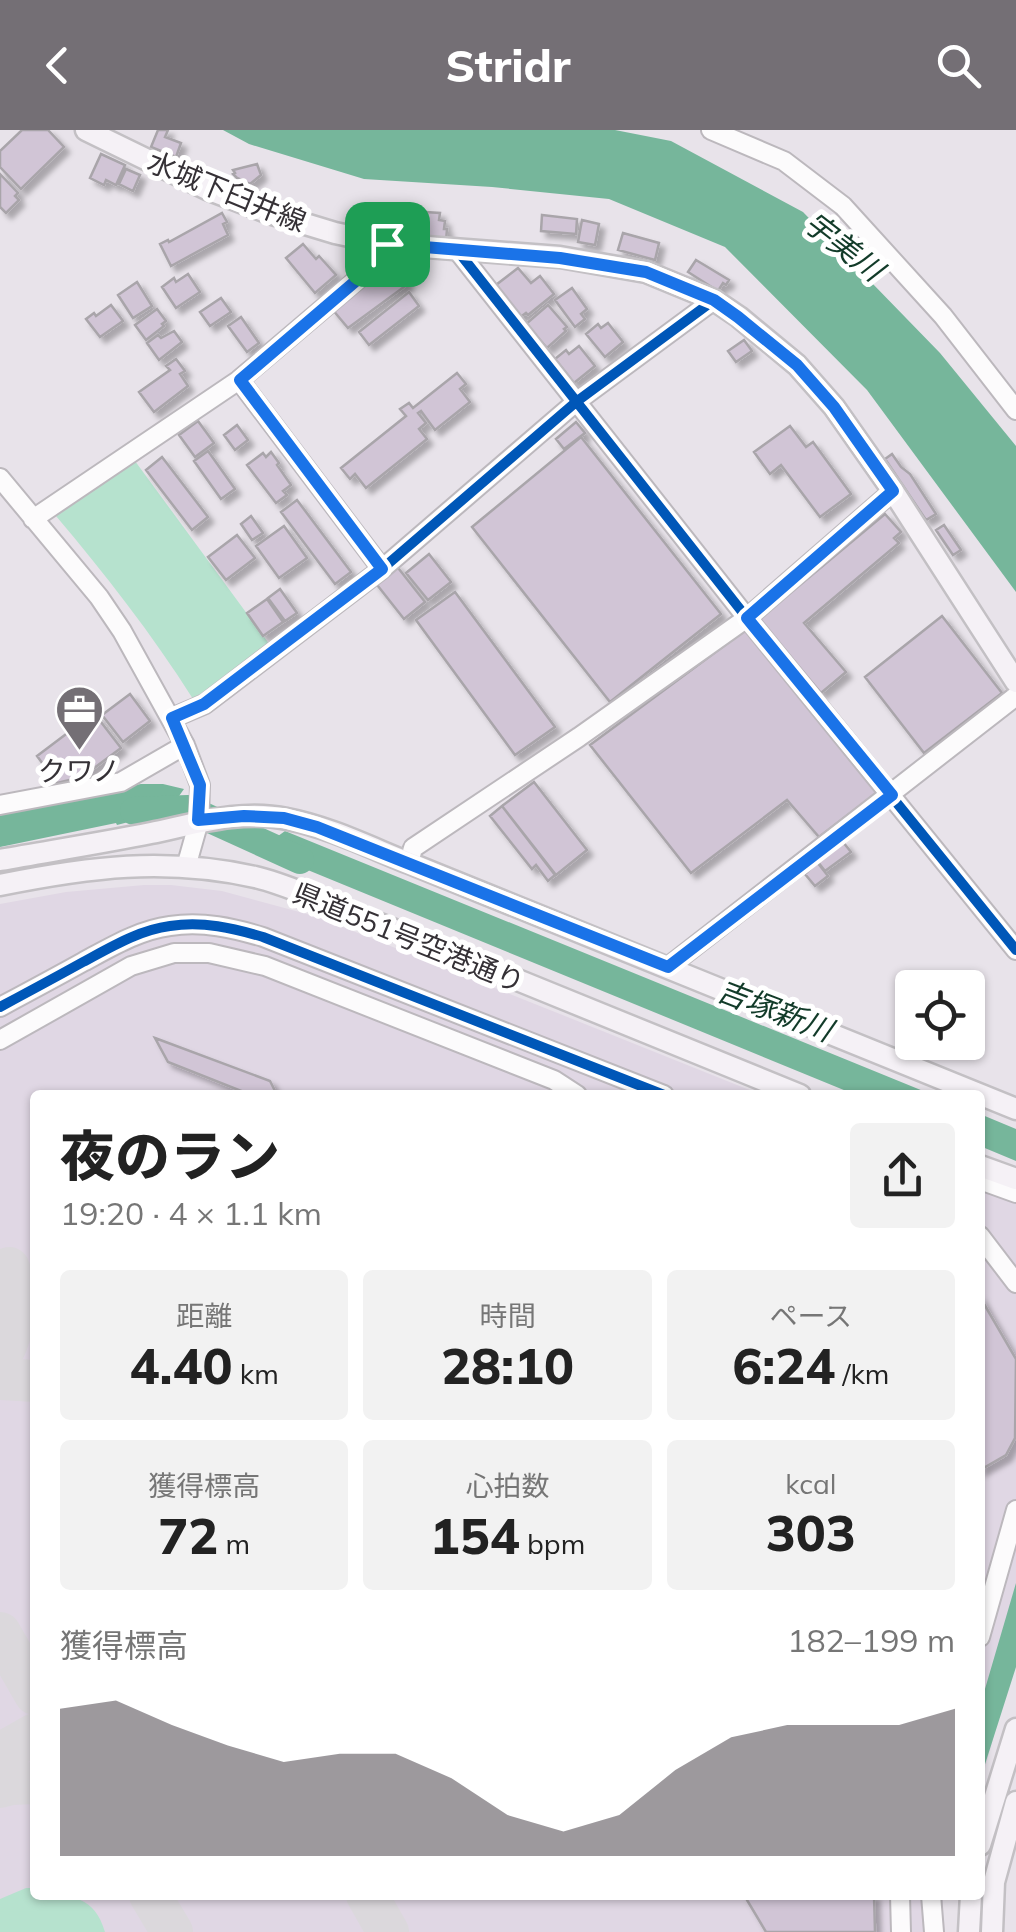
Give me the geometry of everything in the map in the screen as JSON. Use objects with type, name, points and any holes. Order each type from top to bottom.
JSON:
[{"type":"main road","name":"水城下臼井線","points":[[86,130],[207,189],[335,233],[387,244],[560,258],[646,272],[714,300],[797,365],[834,407],[1016,682]]},
{"type":"main road","points":[[0,860],[154,832],[196,830],[244,816],[284,818],[409,862],[969,1090]]},
{"type":"main road","name":"県道551号空港通り","points":[[0,885],[97,867],[131,865],[186,867],[256,877],[788,1090]]},
{"type":"main road","points":[[985,1096],[1016,1109]]},
{"type":"main road","points":[[985,1168],[1016,1180]]},
{"type":"main road","points":[[985,1829],[1016,1730]]},
{"type":"main road","points":[[992,1932],[994,1882],[1016,1802]]},
{"type":"main road","points":[[968,1932],[971,1900]]},
{"type":"street","points":[[711,130],[784,161],[842,206],[943,316],[1016,410]]},
{"type":"street","points":[[33,519],[240,380],[385,256],[387,244]]},
{"type":"street","points":[[457,250],[747,618],[1016,950]]},
{"type":"street","points":[[172,718],[204,704],[382,569],[576,402],[714,300]]},
{"type":"street","points":[[240,380],[382,569]]},
{"type":"street","points":[[0,478],[99,597],[185,745],[200,785],[196,830],[186,867]]},
{"type":"street","points":[[409,862],[413,848],[580,737],[747,618],[893,491]]},
{"type":"street","points":[[668,967],[1016,696]]},
{"type":"street","points":[[0,805],[121,782],[185,745]]},
{"type":"street","points":[[0,1007],[144,932],[174,925],[206,924],[264,937],[629,1089]]},
{"type":"street","points":[[0,1040],[131,966],[174,953],[209,954],[265,966],[554,1080],[569,1090]]},
{"type":"street","points":[[985,1182],[1016,1193]]},
{"type":"street","points":[[985,1243],[1016,1283]]},
{"type":"street","points":[[985,1620],[1016,1510]]},
{"type":"street","points":[[900,1900],[901,1932]]},
{"type":"street","points":[[931,1900],[934,1932]]},
{"type":"shaded area","points":[[223,130],[615,130],[671,141],[803,212],[940,353],[1016,446],[1016,592],[867,390],[725,247],[609,199],[364,179],[249,144]]},
{"type":"shaded area","points":[[135,461],[270,645],[193,699],[127,605],[56,516]]},
{"type":"shaded area","points":[[141,784],[184,789],[162,820],[144,818],[0,847],[0,811]]},
{"type":"shaded area","points":[[285,831],[921,1090],[844,1090],[259,850]]},
{"type":"shaded area","points":[[171,885],[222,891],[318,917],[750,1090],[30,1090],[30,1900],[943,1900],[943,1932],[0,1932],[0,904],[66,892]]},
{"type":"shaded area","points":[[985,1116],[1016,1129],[1016,1161],[985,1148]]},
{"type":"shaded area","points":[[985,1185],[1016,1198],[1016,1653],[985,1768]]},
{"type":"shaded area","points":[[1016,1583],[1016,1667],[985,1764],[985,1689]]},
{"type":"shaded area","points":[[30,1888],[30,1900],[81,1900],[94,1910],[105,1932],[0,1932],[0,1899]]},
{"type":"building","points":[[22,130],[48,130],[64,147],[21,189],[0,167],[0,151]]},
{"type":"building","points":[[158,130],[168,130],[165,137],[181,143],[176,157],[151,147]]},
{"type":"building","points":[[101,154],[125,165],[116,185],[106,180],[104,185],[90,178]]},
{"type":"building","points":[[257,164],[261,175],[250,184],[233,174],[233,170]]},
{"type":"building","points":[[126,169],[140,175],[133,191],[119,184]]},
{"type":"building","points":[[0,174],[18,193],[15,196],[19,200],[6,213],[0,207]]},
{"type":"building","points":[[425,212],[440,213],[439,220],[445,221],[447,229],[446,240],[422,237]]},
{"type":"building","points":[[222,213],[228,235],[171,266],[160,244]]},
{"type":"building","points":[[542,215],[577,219],[576,234],[541,231]]},
{"type":"building","points":[[582,220],[599,224],[595,245],[578,242]]},
{"type":"building","points":[[623,233],[659,243],[655,260],[618,250]]},
{"type":"building","points":[[303,244],[336,275],[315,293],[286,258]]},
{"type":"building","points":[[392,259],[408,284],[348,328],[332,309]]},
{"type":"building","points":[[696,260],[729,280],[726,285],[723,283],[718,291],[688,272]]},
{"type":"building","points":[[518,268],[531,283],[540,276],[554,294],[519,318],[492,288]]},
{"type":"building","points":[[188,274],[200,292],[176,308],[162,287]]},
{"type":"building","points":[[137,282],[152,306],[133,318],[118,295]]},
{"type":"building","points":[[572,288],[587,309],[581,314],[585,319],[575,327],[555,300]]},
{"type":"building","points":[[409,292],[419,306],[369,345],[359,332]]},
{"type":"building","points":[[221,298],[231,312],[210,326],[200,312]]},
{"type":"building","points":[[111,305],[123,321],[100,337],[86,319]]},
{"type":"building","points":[[548,305],[567,327],[547,348],[526,324]]},
{"type":"building","points":[[157,309],[166,321],[146,340],[135,325]]},
{"type":"building","points":[[241,317],[259,343],[247,352],[228,326]]},
{"type":"building","points":[[608,323],[623,342],[605,357],[586,334],[598,324],[601,328]]},
{"type":"building","points":[[174,331],[182,342],[159,360],[147,343]]},
{"type":"building","points":[[744,340],[752,351],[736,362],[728,351]]},
{"type":"building","points":[[579,346],[595,366],[574,383],[555,359]]},
{"type":"building","points":[[176,359],[185,371],[180,374],[188,386],[154,412],[139,392],[170,370],[166,366]]},
{"type":"building","points":[[457,373],[466,384],[460,389],[470,402],[435,430],[421,411],[418,413],[426,423],[419,429],[427,439],[366,488],[355,474],[350,479],[341,468],[406,416],[400,409],[409,403],[413,408]]},
{"type":"building","points":[[198,421],[214,443],[195,457],[179,435]]},
{"type":"building","points":[[576,422],[585,433],[564,449],[556,439]]},
{"type":"building","points":[[237,425],[248,440],[235,450],[224,435]]},
{"type":"building","points":[[790,426],[806,447],[813,442],[851,494],[820,517],[781,465],[770,474],[754,452]]},
{"type":"building","points":[[581,437],[721,614],[610,702],[472,527]]},
{"type":"building","points":[[208,451],[235,489],[221,499],[194,461]]},
{"type":"building","points":[[271,452],[291,485],[283,491],[287,495],[276,503],[247,465]]},
{"type":"building","points":[[892,454],[936,514],[926,520],[885,459]]},
{"type":"building","points":[[162,457],[208,517],[192,530],[146,470]]},
{"type":"building","points":[[297,500],[351,572],[335,584],[281,512]]},
{"type":"building","points":[[885,514],[901,532],[894,538],[899,543],[804,623],[846,672],[821,693],[759,619]]},
{"type":"building","points":[[251,516],[263,533],[252,540],[241,524]]},
{"type":"building","points":[[944,525],[961,550],[953,555],[936,530]]},
{"type":"building","points":[[284,526],[307,558],[279,578],[256,546]]},
{"type":"building","points":[[237,535],[255,558],[226,580],[208,557]]},
{"type":"building","points":[[429,554],[451,582],[428,600],[406,573]]},
{"type":"building","points":[[395,564],[425,602],[404,619],[374,581]]},
{"type":"building","points":[[280,589],[297,613],[285,621],[268,598]]},
{"type":"building","points":[[455,592],[555,727],[515,755],[416,620]]},
{"type":"building","points":[[267,599],[283,622],[263,636],[247,613]]},
{"type":"building","points":[[942,616],[1002,693],[924,753],[865,677]]},
{"type":"building","points":[[748,628],[878,792],[819,837],[787,800],[691,873],[590,745]]},
{"type":"building","points":[[130,694],[150,721],[123,742],[102,715]]},
{"type":"building","name":"クワノ","points":[[94,713],[121,748],[82,777],[57,783],[37,756]]},
{"type":"building","points":[[534,782],[587,850],[556,875],[502,806]]},
{"type":"building","points":[[502,806],[555,875],[548,881],[536,865],[532,869],[490,816]]},
{"type":"building","points":[[843,842],[851,852],[825,871],[818,862]]},
{"type":"building","points":[[817,862],[828,876],[815,886],[805,874]]},
{"type":"building","points":[[155,1038],[270,1081],[274,1090],[239,1090],[168,1062]]},
{"type":"building","points":[[985,1306],[1016,1359],[1015,1438],[1006,1455],[985,1467]]},
{"type":"building","points":[[747,1900],[874,1900],[875,1932],[766,1932]]},
{"type":"waterway","name":"吉塚新川","points":[[134,811],[188,809],[300,860]]},
{"type":"taxiway","points":[[0,1358],[14,1314],[9,1268]]},
{"type":"taxiway","points":[[0,1379],[30,1381]]},
{"type":"taxiway","points":[[0,1633],[30,1685]]},
{"type":"taxiway","points":[[0,1754],[30,1737]]},
{"type":"taxiway","points":[[0,1787],[30,1783]]},
{"type":"taxiway","points":[[153,1900],[172,1932]]},
{"type":"taxiway","points":[[370,1900],[388,1932]]},
{"type":"cycle path","points":[[457,250],[747,618],[1016,950]]},
{"type":"cycle path","points":[[172,718],[205,704],[382,569],[576,402],[714,300]]},
{"type":"cycle path","points":[[0,1007],[136,935],[170,926],[218,926],[263,937],[651,1090]]},
{"type":"place","name":"クワノ","points":[[79,752]]},
{"type":"route","points":[[387,244],[507,252],[646,272],[714,300],[797,365],[834,407],[893,491],[747,618],[892,795],[668,967],[317,827],[284,818],[198,820],[200,785],[172,718],[204,704],[382,569],[240,380],[385,256],[387,244]]},
{"type":"water label","name":"宇美川","points":[[844,246]]}]
